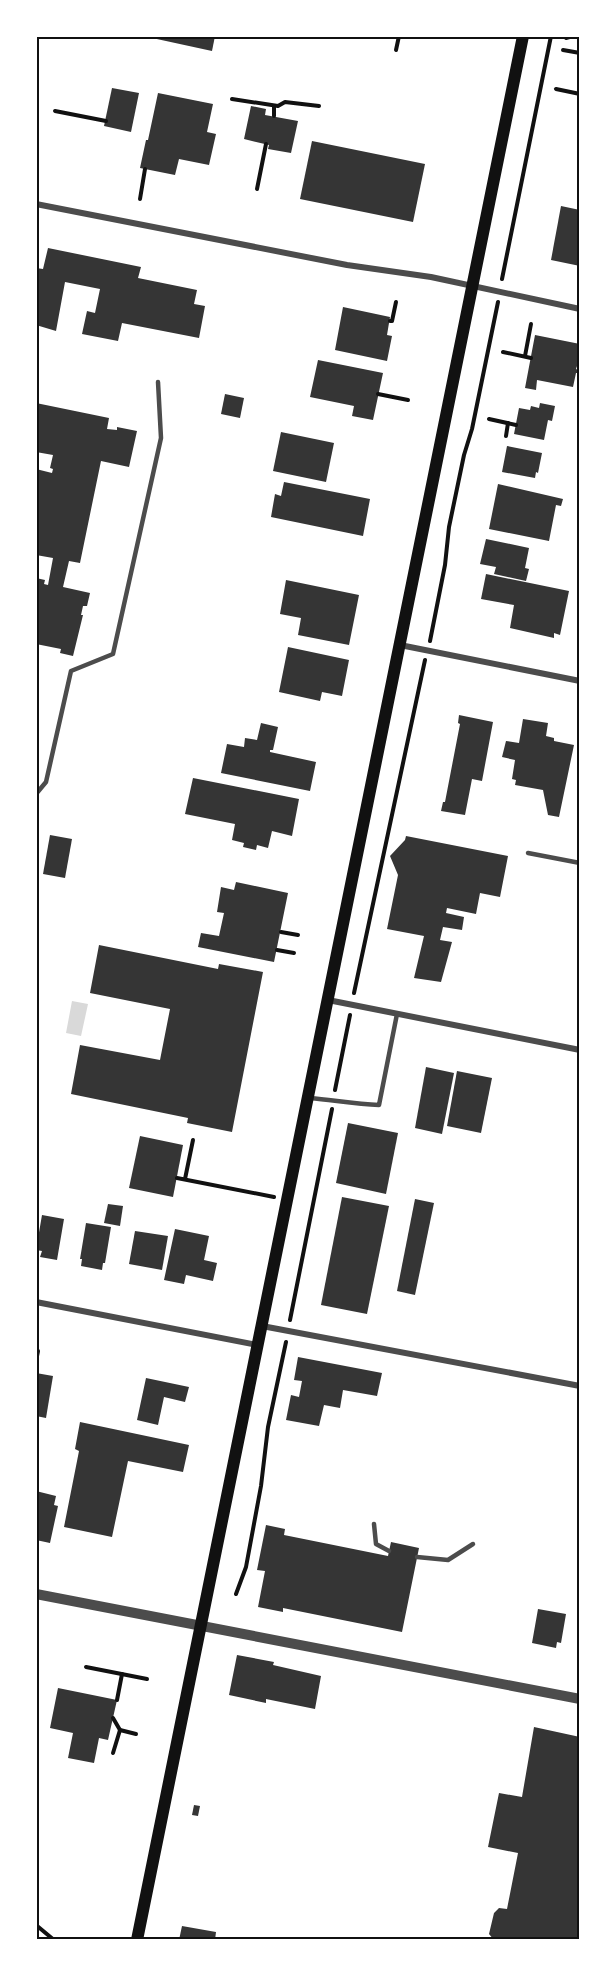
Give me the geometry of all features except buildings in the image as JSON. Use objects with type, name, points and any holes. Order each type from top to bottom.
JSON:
[{"type":"main road","points":[[137,1940],[523,36]]},
{"type":"street","points":[[36,204],[347,265],[472,285],[580,309]]},
{"type":"street","points":[[399,645],[580,681]]},
{"type":"street","points":[[327,999],[580,1050]]},
{"type":"street","points":[[36,1302],[257,1346]]},
{"type":"street","points":[[261,1326],[580,1386]]},
{"type":"street","points":[[36,1594],[201,1624],[580,1699]]},
{"type":"lane","points":[[36,794],[46,782],[71,671],[113,654],[161,438],[158,382]]},
{"type":"lane","points":[[528,853],[580,863]]},
{"type":"lane","points":[[307,1098],[379,1104],[397,1014]]},
{"type":"lane","points":[[374,1524],[376,1545],[389,1551]]},
{"type":"lane","points":[[417,1557],[448,1560],[473,1544]]},
{"type":"path","points":[[396,50],[399,36]]},
{"type":"path","points":[[502,276],[551,36]]},
{"type":"path","points":[[566,38],[573,36]]},
{"type":"path","points":[[563,50],[580,53]]},
{"type":"path","points":[[556,89],[580,94]]},
{"type":"path","points":[[232,99],[274,106],[285,102],[319,106]]},
{"type":"path","points":[[274,106],[274,116]]},
{"type":"path","points":[[54,111],[106,121]]},
{"type":"path","points":[[257,189],[266,144]]},
{"type":"path","points":[[140,199],[145,169]]},
{"type":"path","points":[[390,321],[392,321],[396,302]]},
{"type":"path","points":[[431,636],[445,565],[449,527],[498,303]]},
{"type":"path","points":[[525,356],[531,324]]},
{"type":"path","points":[[503,352],[531,357]]},
{"type":"path","points":[[378,394],[408,400]]},
{"type":"path","points":[[489,419],[516,425]]},
{"type":"path","points":[[506,436],[508,423]]},
{"type":"path","points":[[356,987],[425,663]]},
{"type":"path","points":[[281,932],[298,935]]},
{"type":"path","points":[[277,950],[294,953]]},
{"type":"path","points":[[291,1314],[349,1020]]},
{"type":"path","points":[[185,1179],[193,1140]]},
{"type":"path","points":[[177,1178],[286,1199]]},
{"type":"path","points":[[236,1594],[246,1567],[261,1486],[267,1427],[286,1343]]},
{"type":"path","points":[[36,1361],[38,1351]]},
{"type":"path","points":[[86,1667],[147,1679]]},
{"type":"path","points":[[117,1700],[122,1674]]},
{"type":"path","points":[[113,1719],[120,1730],[136,1734]]},
{"type":"path","points":[[113,1753],[120,1730]]},
{"type":"path","points":[[36,1925],[54,1940]]},
{"type":"shaded area","points":[[72,1001],[88,1004],[81,1036],[66,1033]]}]
